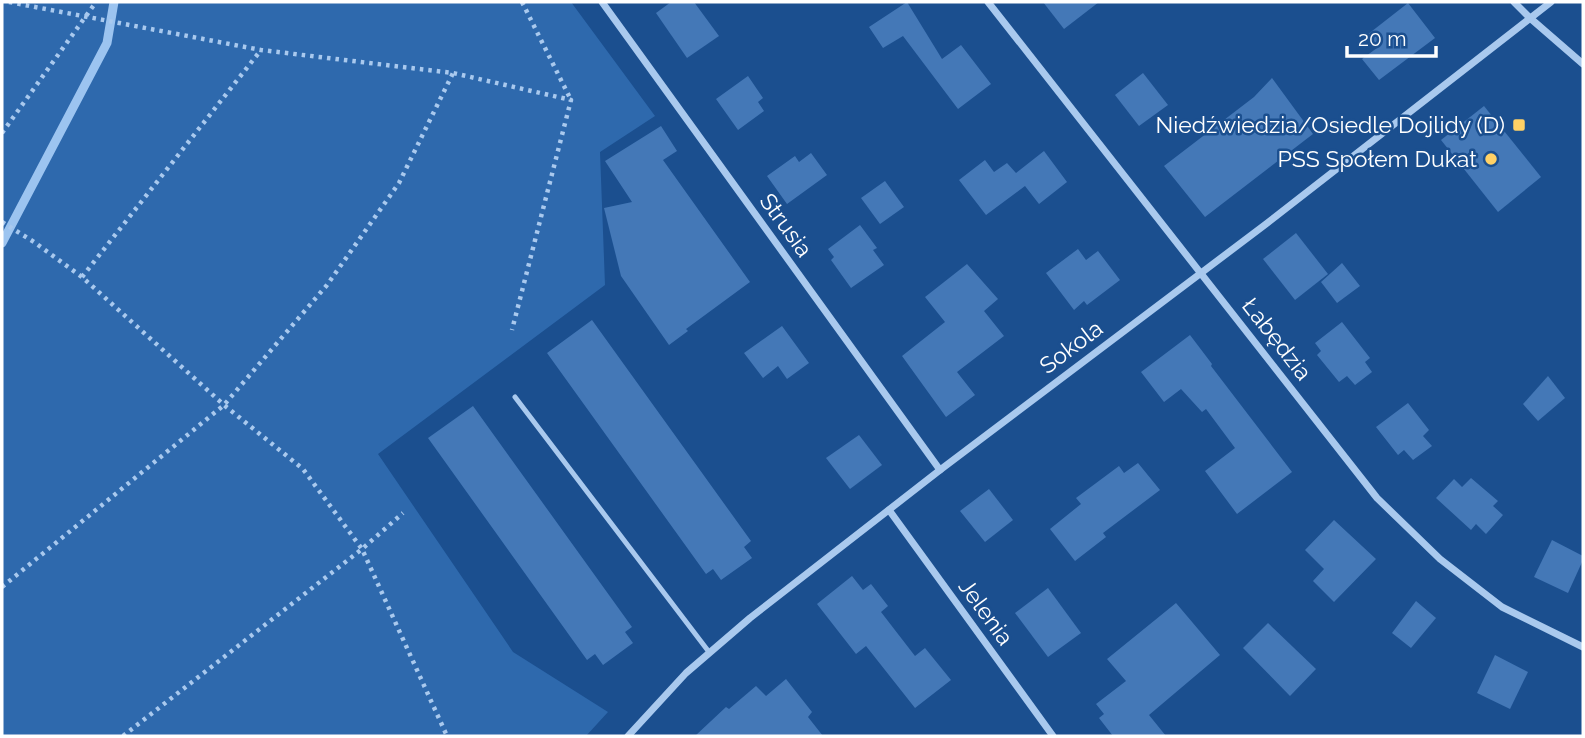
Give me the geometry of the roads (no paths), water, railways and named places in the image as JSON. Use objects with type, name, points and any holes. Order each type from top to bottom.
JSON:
[{"type":"street","name":"Strusia","points":[[602,2],[940,470]]},
{"type":"street","name":"Łabędzia","points":[[988,2],[1386,506],[1440,559],[1502,607],[1583,647]]},
{"type":"street","points":[[1514,2],[1583,64]]},
{"type":"street","name":"Sokola","points":[[628,736],[685,673],[750,618],[940,470],[1266,225],[1551,2]]},
{"type":"street","name":"Jelenia","points":[[889,510],[1053,736]]},
{"type":"lane","points":[[515,397],[709,652]]},
{"type":"waterway","points":[[2,243],[107,43],[114,2]]},
{"type":"place","name":"Niedźwiedzia/Osiedle Dojlidy (D)","points":[[1519,125]]},
{"type":"place","name":"PSS Społem Dukat","points":[[1491,159]]}]
